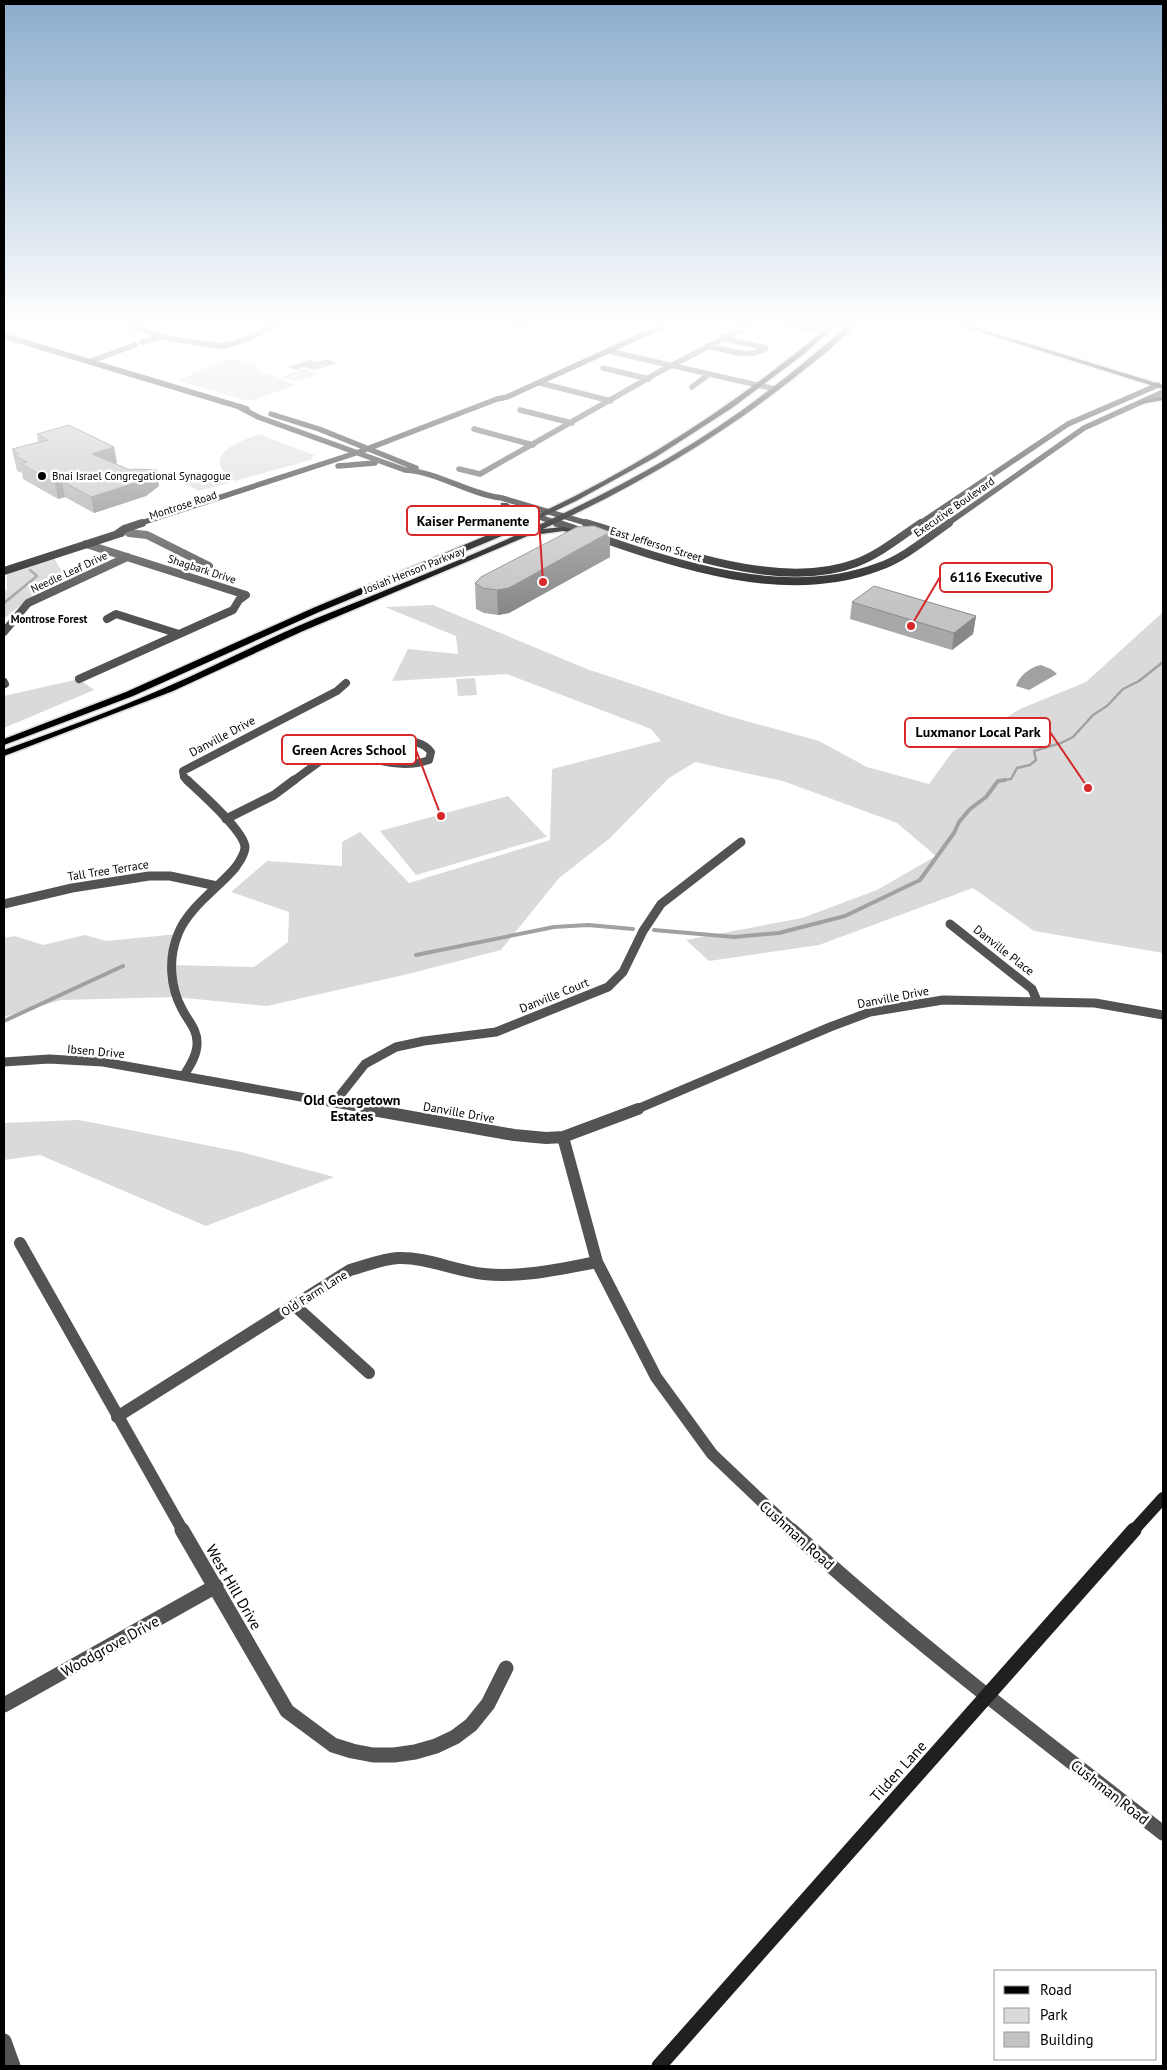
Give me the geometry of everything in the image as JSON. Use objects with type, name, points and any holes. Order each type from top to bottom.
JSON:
[{"type":"main road","name":"Josiah Henson Parkway","points":[[4,742],[151,685],[298,617],[446,557],[537,517],[651,456],[709,420]]},
{"type":"main road","name":"Josiah Henson Parkway","points":[[4,753],[148,698],[294,632],[519,538],[607,495],[668,461],[731,420]]},
{"type":"main road","points":[[504,505],[521,517],[516,526]]},
{"type":"main road","points":[[519,538],[556,529],[592,535]]},
{"type":"main road","points":[[396,590],[395,585],[399,582],[446,557]]},
{"type":"street","name":"East Jefferson Street","points":[[265,420],[385,463],[406,470],[418,471],[487,496],[502,498],[737,567],[792,572]]},
{"type":"street","name":"East Jefferson Street","points":[[285,420],[319,429],[415,466],[418,471]]},
{"type":"street","name":"Montrose Road","points":[[117,534],[124,529],[207,501],[370,449],[445,420]]},
{"type":"street","points":[[558,420],[572,423]]},
{"type":"street","points":[[459,469],[480,474],[578,420]]},
{"type":"street","name":"Executive Boulevard","points":[[792,572],[830,568],[861,561],[877,553],[1032,448],[1078,420]]},
{"type":"street","name":"Executive Boulevard","points":[[797,580],[846,576],[876,568],[899,558],[1099,420]]},
{"type":"street","points":[[1063,428],[1079,432]]},
{"type":"street","points":[[474,429],[533,445]]},
{"type":"street","name":"Montrose Road","points":[[4,571],[117,534],[129,533],[152,526],[392,448]]},
{"type":"street","points":[[1032,448],[1050,452]]},
{"type":"street","points":[[338,466],[385,463]]},
{"type":"street","points":[[995,474],[1016,476]]},
{"type":"street","name":"East Jefferson Street","points":[[487,496],[493,501],[537,517],[685,564],[732,575],[797,580]]},
{"type":"street","points":[[941,511],[958,516]]},
{"type":"street","points":[[148,534],[152,526]]},
{"type":"street","points":[[129,533],[148,534],[209,566]]},
{"type":"street","points":[[906,534],[925,540]]},
{"type":"street","name":"Shagbark Drive","points":[[79,679],[233,610],[239,600],[246,595],[86,544]]},
{"type":"street","name":"Montrose Road","points":[[4,566],[33,557],[52,554]]},
{"type":"street","points":[[676,561],[688,554]]},
{"type":"street","points":[[685,564],[688,554]]},
{"type":"street","name":"Needle Leaf Drive","points":[[4,632],[28,603],[127,557]]},
{"type":"street","points":[[107,619],[116,614],[179,634]]},
{"type":"street","name":"Danville Drive","points":[[346,683],[337,691],[183,771],[184,778],[226,819],[244,840],[246,847],[243,856],[232,872],[195,908],[182,925],[178,934],[171,965],[175,997],[197,1036],[196,1054],[184,1075],[514,1135],[546,1138],[563,1137],[607,1122],[830,1027],[870,1012],[943,1000],[1095,1003],[1163,1015]]},
{"type":"street","points":[[226,819],[274,795],[338,748],[351,745],[406,741],[418,742],[427,746],[432,752],[429,760],[407,766],[338,748]]},
{"type":"street","name":"Danville Court","points":[[334,1103],[365,1064],[396,1047],[424,1041],[496,1032],[608,987],[623,972],[642,931],[661,904],[741,842]]},
{"type":"street","name":"Tall Tree Terrace","points":[[4,904],[72,888],[149,876],[170,876],[217,886]]},
{"type":"street","name":"Danville Place","points":[[950,924],[1032,989],[1037,1001]]},
{"type":"street","name":"Ibsen Drive","points":[[4,1062],[49,1060],[103,1062],[184,1075]]},
{"type":"street","name":"Cushman Road","points":[[563,1137],[596,1262],[656,1377],[712,1454],[750,1493],[829,1565],[988,1696],[1163,1833]]},
{"type":"street","name":"West Hill Drive","points":[[20,1242],[117,1417],[287,1711],[332,1745],[372,1755],[394,1756],[434,1748],[465,1730],[484,1710],[506,1668]]},
{"type":"street","name":"Old Farm Lane","points":[[117,1417],[350,1270],[388,1259],[422,1260],[481,1274],[548,1272],[596,1262]]},
{"type":"street","points":[[294,1305],[369,1374]]},
{"type":"street","name":"Tilden Lane","points":[[660,2066],[1163,1498]]},
{"type":"street","name":"Woodgrove Drive","points":[[4,1705],[216,1586]]},
{"type":"street","points":[[4,2041],[13,2066]]},
{"type":"green space","points":[[259,434],[314,455],[310,460],[235,481],[220,465],[220,458],[231,446]]},
{"type":"green space","points":[[215,475],[229,483],[198,491],[184,483]]},
{"type":"green space","points":[[52,554],[66,579],[34,594],[4,619],[4,593],[7,589],[7,570]]},
{"type":"green space","points":[[433,605],[587,669],[728,716],[819,741],[867,767],[929,784],[953,751],[1020,709],[1086,682],[1163,612],[1163,953],[1034,931],[973,888],[819,945],[709,961],[686,940],[802,918],[877,890],[936,856],[897,823],[783,781],[695,762],[669,778],[609,839],[559,878],[501,950],[408,974],[267,1006],[175,997],[61,1000],[4,1017],[4,938],[15,936],[43,945],[85,935],[106,941],[178,934],[171,965],[254,967],[288,942],[289,912],[231,892],[267,861],[342,866],[342,842],[360,832],[409,883],[550,840],[552,769],[661,741],[651,729],[507,674],[392,681],[408,649],[458,654],[456,636],[385,607]]},
{"type":"green space","points":[[475,678],[477,695],[458,696],[456,679]]},
{"type":"green space","points":[[79,679],[94,690],[4,728],[4,696]]},
{"type":"green space","points":[[508,796],[547,837],[416,875],[380,831]]},
{"type":"green space","points":[[79,1120],[241,1152],[334,1177],[206,1226],[40,1155],[4,1160],[4,1123]]},
{"type":"shaded area","points":[[1041,665],[1057,674],[1029,690],[1016,686],[1026,672]]},
{"type":"building","points":[[69,425],[114,447],[92,454],[130,470],[157,470],[144,480],[91,497],[62,481],[55,483],[20,463],[27,462],[14,455],[19,454],[12,449],[48,440],[37,434]]},
{"type":"building","points":[[594,526],[610,532],[509,588],[497,590],[483,588],[475,583],[481,577],[577,527]]},
{"type":"building","points":[[874,586],[976,616],[954,633],[852,602]]},
{"type":"waterway","points":[[4,603],[37,576],[30,570]]},
{"type":"waterway","points":[[998,781],[1011,779],[1017,768],[1030,765],[1036,760],[1034,751],[1061,743],[1073,737],[1093,715],[1107,706],[1123,689],[1139,681],[1163,662]]},
{"type":"waterway","points":[[998,781],[1005,780]]},
{"type":"waterway","points":[[654,930],[734,937],[779,933],[845,916],[920,880],[954,833],[959,822],[970,809],[986,797],[998,781]]},
{"type":"waterway","points":[[416,955],[554,927],[588,925],[633,929]]},
{"type":"waterway","points":[[4,1021],[123,966]]},
{"type":"place","name":"Bnai Israel Congregational Synagogue","points":[[42,476]]},
{"type":"place","name":"Kaiser Permanente","points":[[543,582]]},
{"type":"place","name":"6116 Executive","points":[[911,626]]},
{"type":"place","name":"Luxmanor Local Park","points":[[1088,788]]},
{"type":"place","name":"Green Acres School","points":[[441,816]]},
{"type":"district","name":"Montrose Forest","points":[[49,619]]},
{"type":"district","name":"Old Georgetown Estates","points":[[352,1108]]}]
